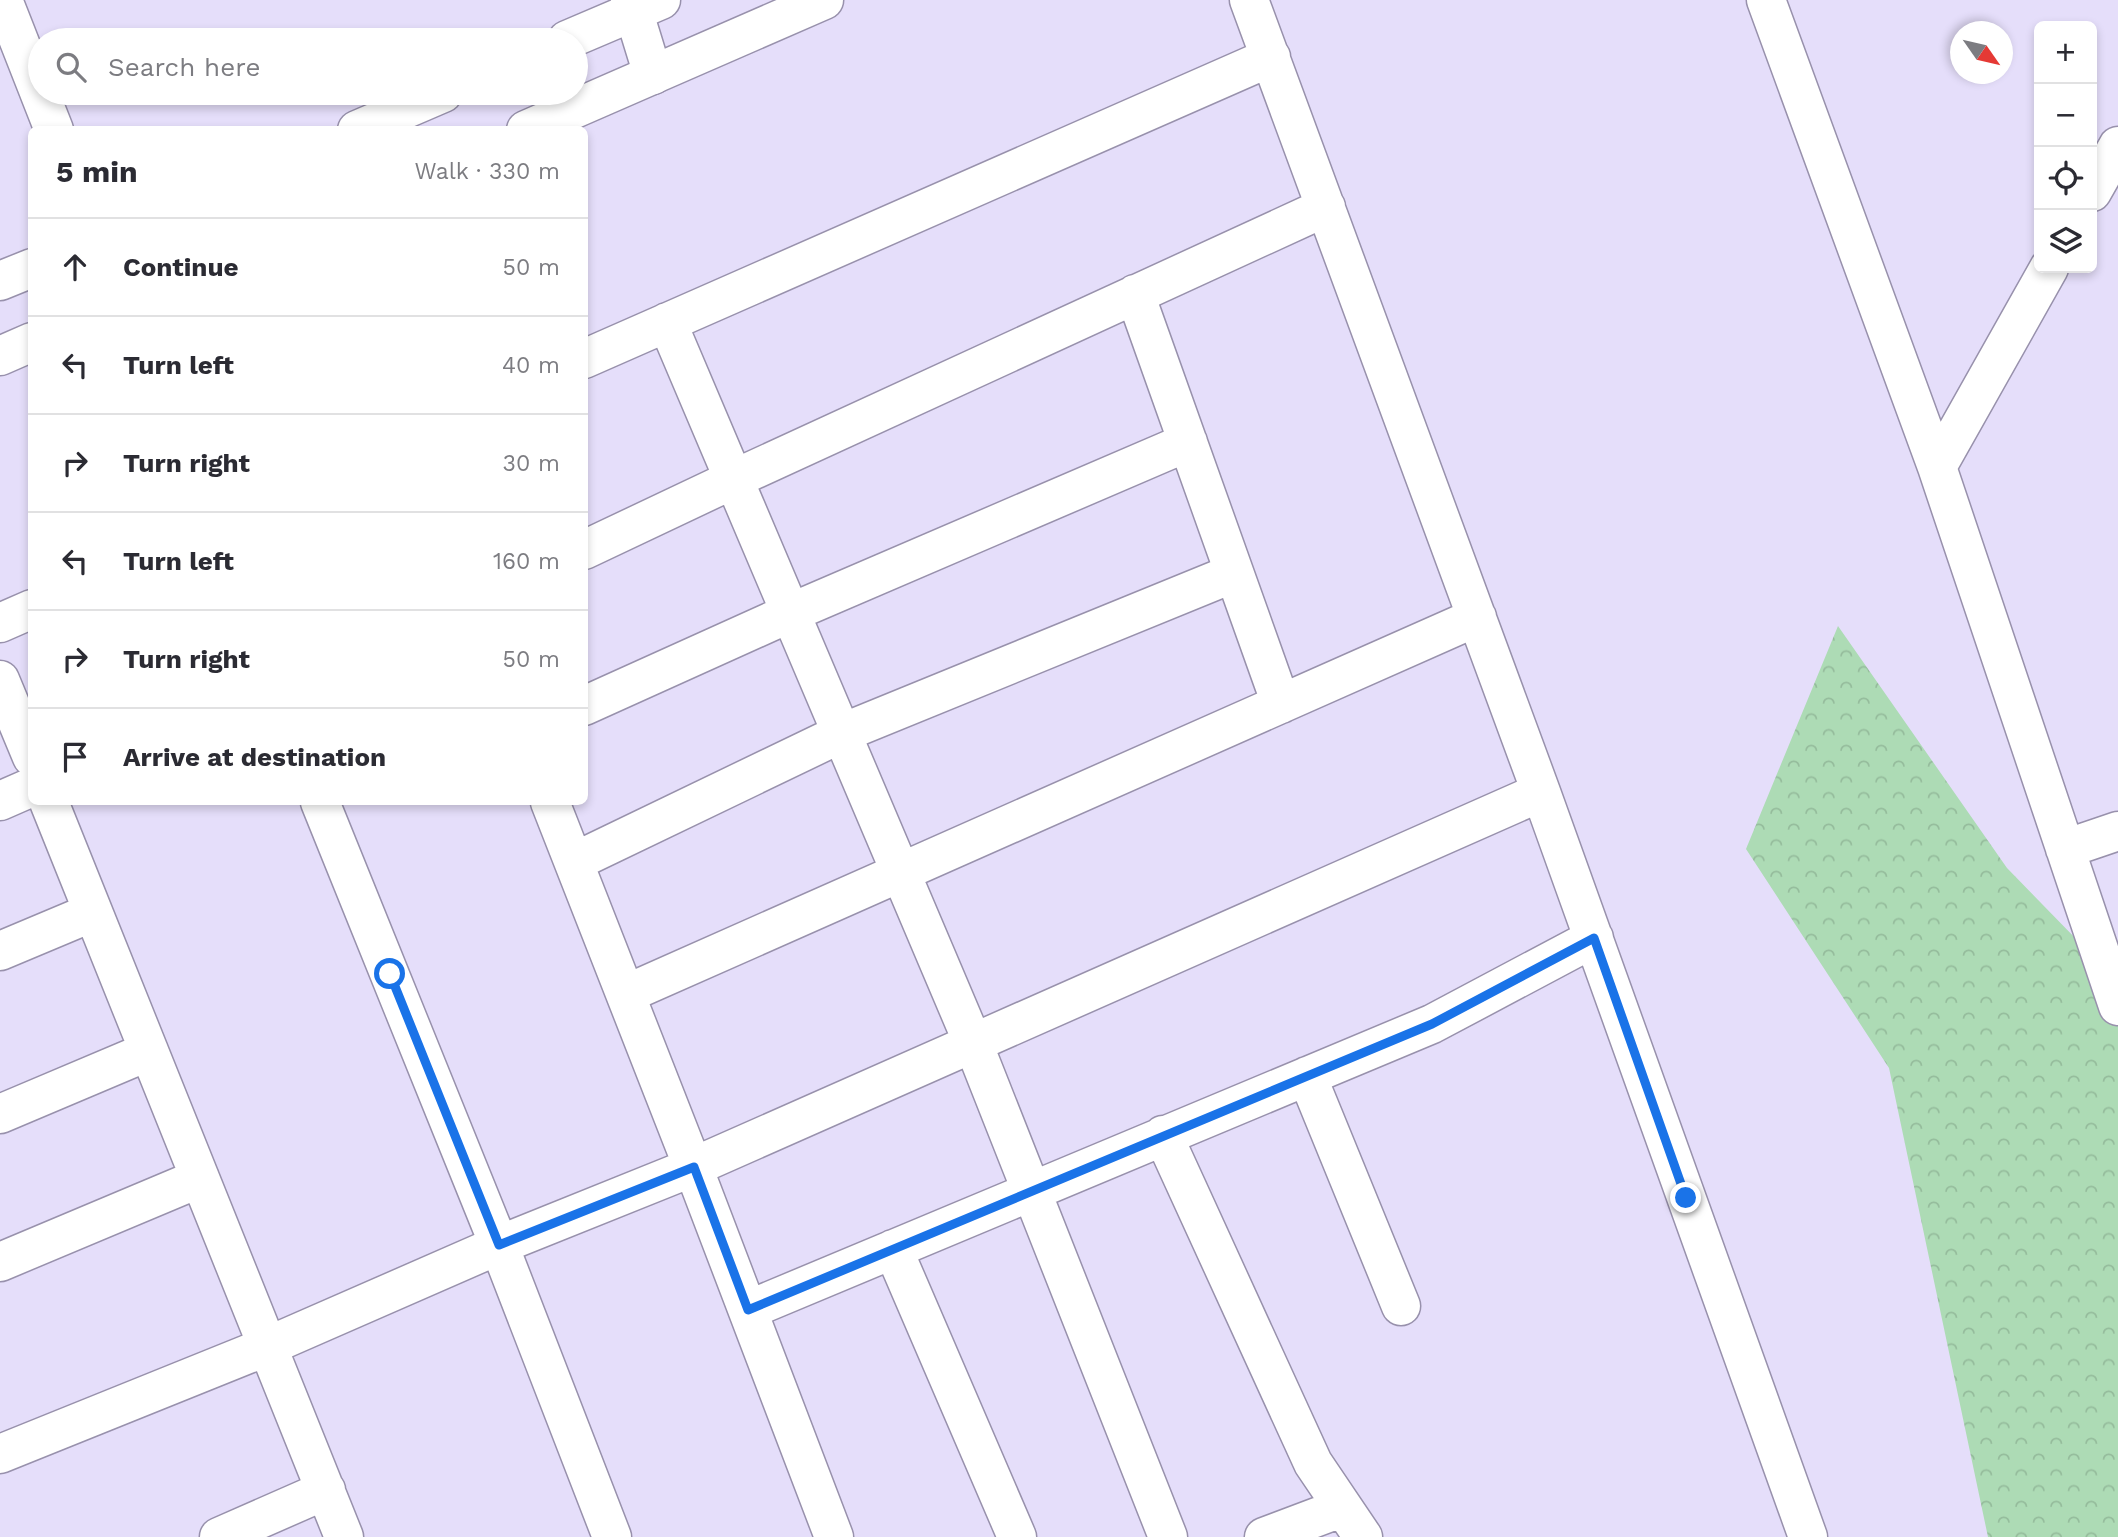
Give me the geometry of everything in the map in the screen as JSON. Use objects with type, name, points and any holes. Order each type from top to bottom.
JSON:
[{"type":"street","points":[[3,0],[28,64]]},
{"type":"street","points":[[588,103],[824,0]]},
{"type":"street","points":[[1249,0],[1594,938],[1805,1536]]},
{"type":"street","points":[[1766,0],[1937,467],[2118,1006]]},
{"type":"street","points":[[588,30],[642,4],[653,75]]},
{"type":"street","points":[[588,357],[1272,57]]},
{"type":"street","points":[[44,105],[52,126]]},
{"type":"street","points":[[366,126],[415,105]]},
{"type":"street","points":[[535,126],[584,105]]},
{"type":"street","points":[[2097,183],[2118,145]]},
{"type":"street","points":[[588,549],[734,479],[1326,207]]},
{"type":"street","points":[[0,281],[28,270]]},
{"type":"street","points":[[1937,467],[2046,273]]},
{"type":"street","points":[[1135,294],[1281,704]]},
{"type":"street","points":[[667,322],[973,1043],[1168,1537]]},
{"type":"street","points":[[0,356],[28,344]]},
{"type":"street","points":[[588,704],[790,612],[1188,442]]},
{"type":"street","points":[[574,862],[842,733],[1234,573]]},
{"type":"street","points":[[0,623],[28,611]]},
{"type":"street","points":[[625,994],[1477,617]]},
{"type":"street","points":[[0,680],[28,747]]},
{"type":"street","points":[[0,801],[28,789]]},
{"type":"street","points":[[0,1454],[268,1346],[499,1245],[694,1167],[1541,792]]},
{"type":"street","points":[[50,805],[344,1537]]},
{"type":"street","points":[[321,805],[499,1245],[612,1537]]},
{"type":"street","points":[[551,805],[694,1167],[834,1537]]},
{"type":"street","points":[[2065,849],[2118,831]]},
{"type":"street","points":[[0,951],[93,912]]},
{"type":"street","points":[[748,1310],[1432,1024],[1594,938]]},
{"type":"street","points":[[0,1114],[149,1051]]},
{"type":"street","points":[[1307,1076],[1401,1306]]},
{"type":"street","points":[[1163,1135],[1313,1464],[1352,1523],[1264,1537]]},
{"type":"street","points":[[0,1262],[200,1178]]},
{"type":"street","points":[[892,1249],[1017,1537]]},
{"type":"street","points":[[219,1537],[326,1490]]},
{"type":"green space","points":[[1838,626],[2007,868],[2081,944],[2118,1021],[2118,1537],[1988,1537],[1889,1068],[1746,849]]},
{"type":"route","points":[[390,974],[499,1245],[694,1167],[748,1310],[1432,1024],[1594,938],[1686,1198]]}]
